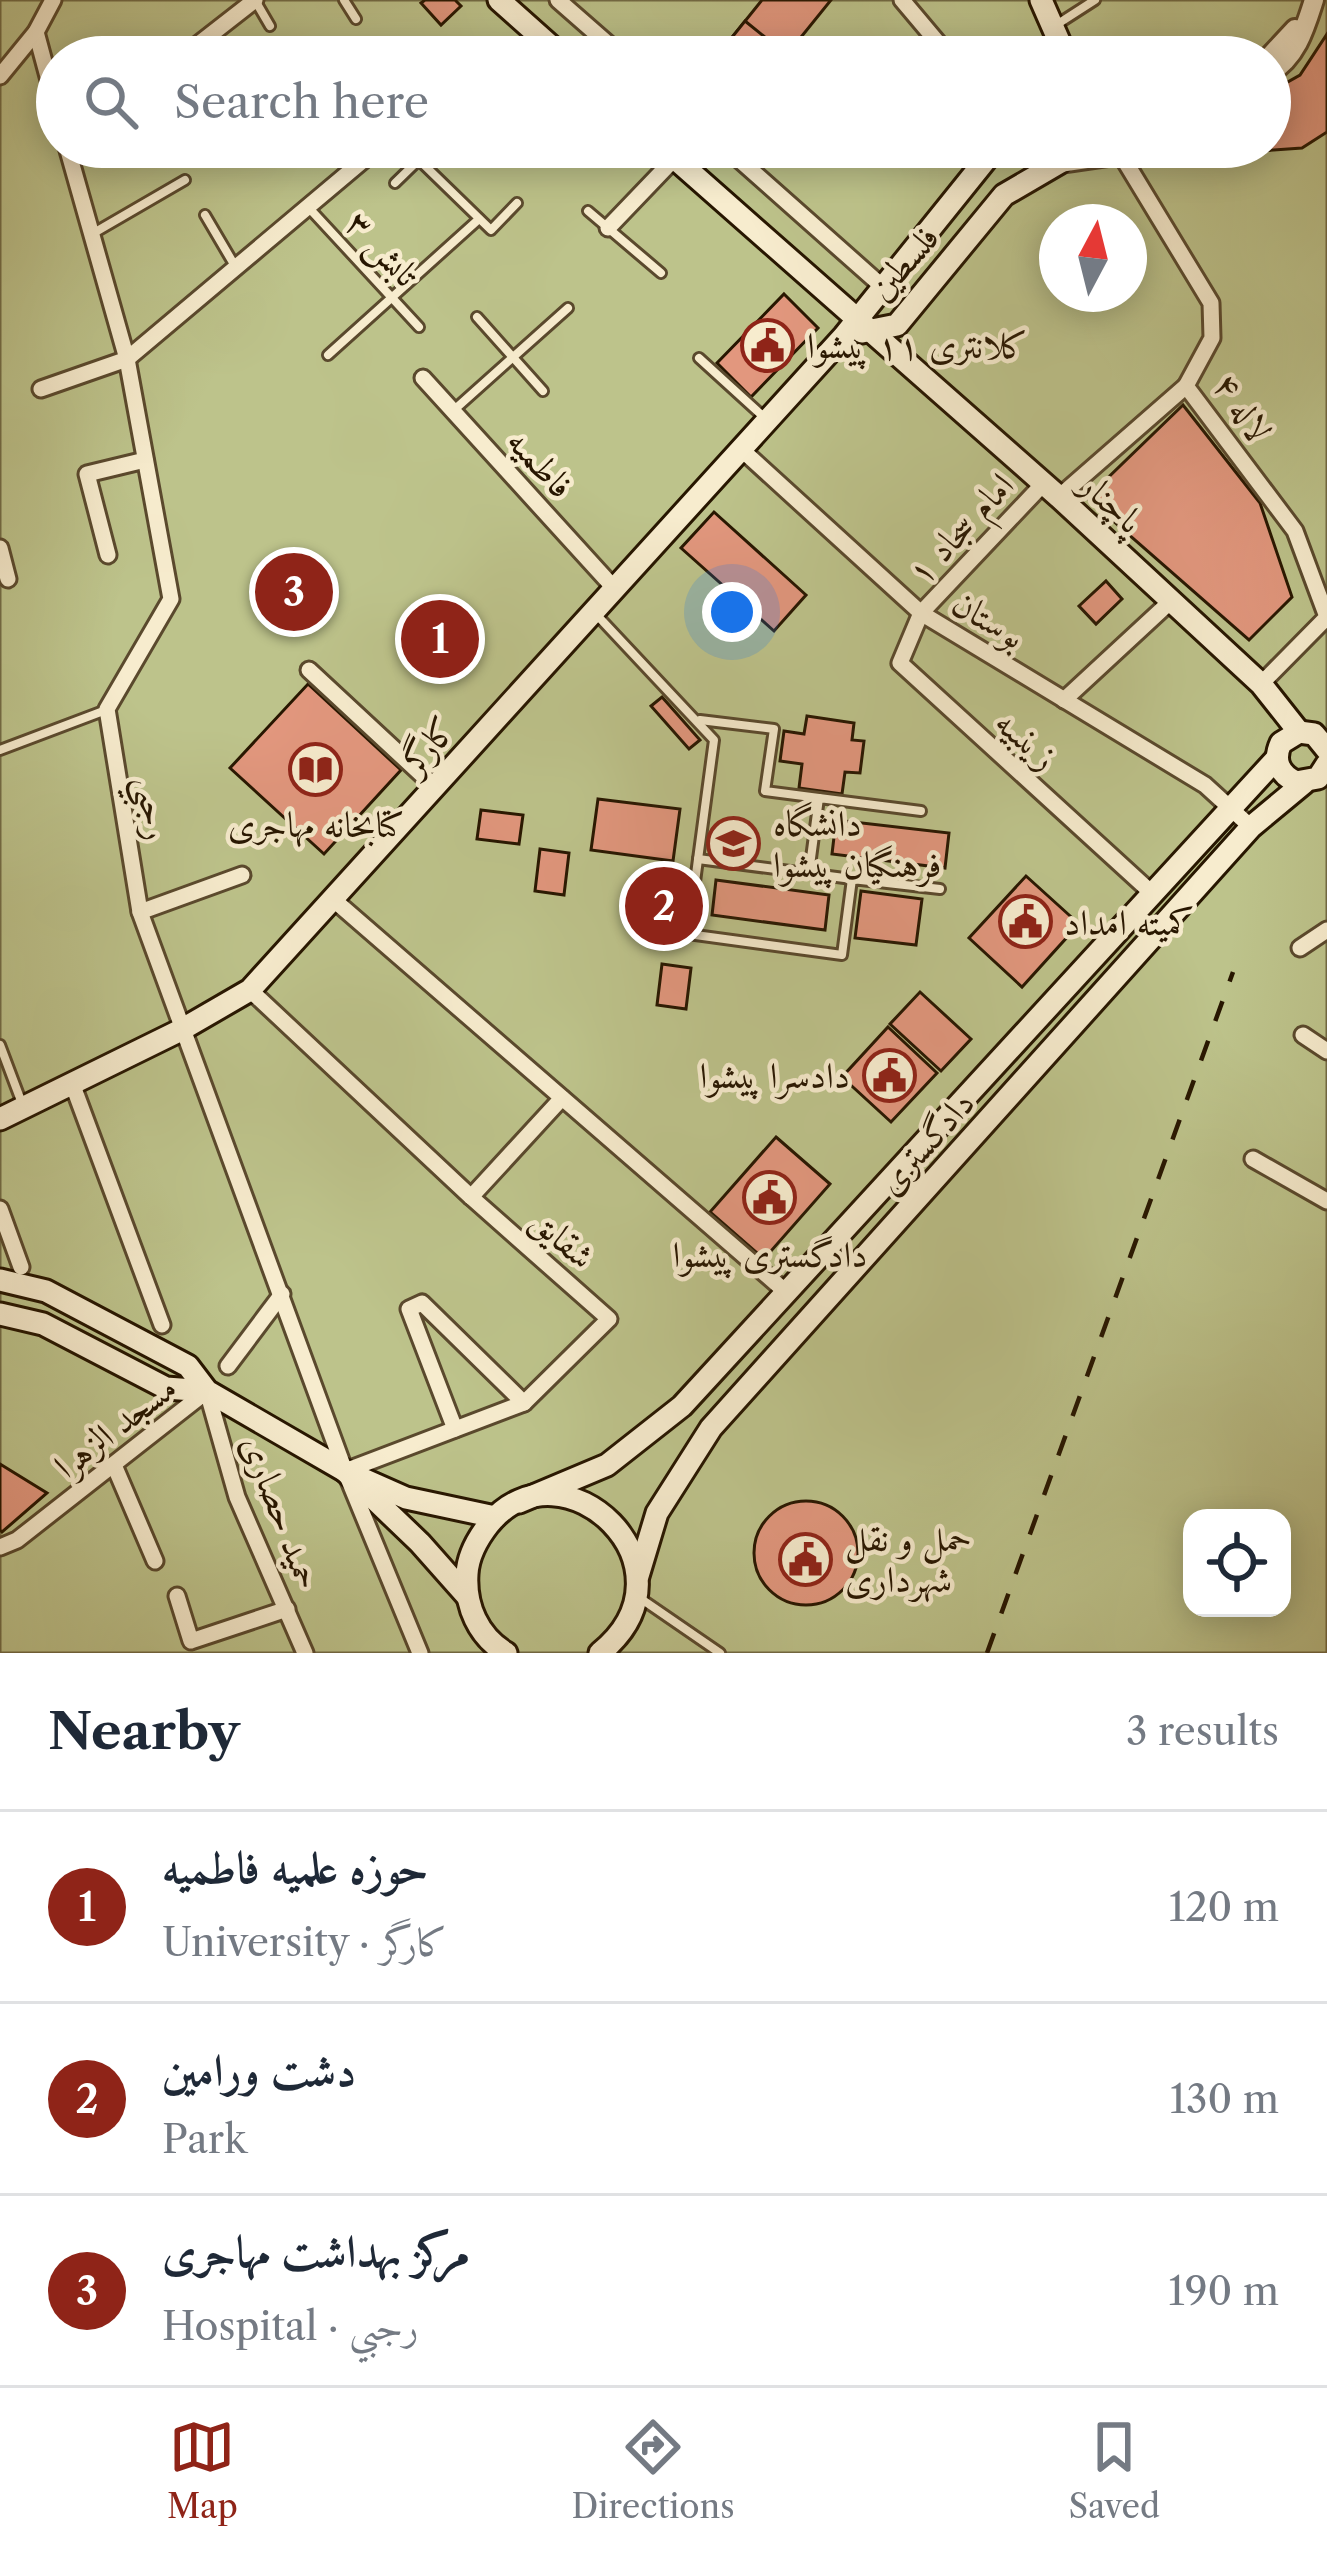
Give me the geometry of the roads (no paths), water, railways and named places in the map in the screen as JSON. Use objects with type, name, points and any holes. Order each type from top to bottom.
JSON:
[{"type":"main road","points":[[500,0],[539,36]]},
{"type":"main road","points":[[1041,0],[1052,36]]},
{"type":"main road","name":"پاچنار","points":[[685,168],[857,329],[900,357],[1262,684],[1320,739],[1322,769]]},
{"type":"main road","name":"فلسطین","points":[[857,329],[980,168]]},
{"type":"main road","name":"فلسطین","points":[[857,329],[897,325],[1004,196],[1046,168]]},
{"type":"main road","points":[[912,254],[937,274]]},
{"type":"main road","points":[[897,325],[900,357]]},
{"type":"main road","name":"کارگر","points":[[0,1119],[181,1030],[250,990],[767,420],[857,329]]},
{"type":"main road","name":"دادگستری","points":[[495,1517],[607,1465],[682,1406],[1154,895],[1276,758],[1281,743],[1311,732]]},
{"type":"main road","points":[[1276,758],[1282,773],[1322,769]]},
{"type":"main road","name":"دادگستری","points":[[600,1653],[623,1630],[657,1513],[711,1429],[1251,827],[1322,769]]},
{"type":"main road","points":[[0,1280],[46,1291],[188,1366],[207,1391],[345,1471],[406,1498],[495,1517],[477,1540],[467,1568],[467,1597],[477,1624],[506,1653]]},
{"type":"main road","points":[[0,1314],[43,1324],[166,1388],[207,1391]]},
{"type":"main road","points":[[345,1471],[420,1543],[467,1597]]},
{"type":"main road","points":[[519,1502],[548,1496],[574,1499],[598,1509],[625,1538],[638,1586]]},
{"type":"street","points":[[0,76],[36,32],[53,0]]},
{"type":"street","points":[[209,36],[255,0]]},
{"type":"street","points":[[559,0],[599,36]]},
{"type":"street","points":[[902,0],[932,36]]},
{"type":"street","points":[[1286,36],[1314,3]]},
{"type":"street","points":[[1291,55],[1314,3]]},
{"type":"street","points":[[36,32],[37,36]]},
{"type":"street","points":[[73,168],[127,359],[171,599],[107,709]]},
{"type":"street","points":[[41,389],[127,359],[354,168]]},
{"type":"street","points":[[608,229],[657,168]]},
{"type":"street","points":[[749,168],[884,288]]},
{"type":"street","name":"لاله ۴","points":[[1135,168],[1211,303],[1212,338],[1186,386],[1294,530],[1327,617],[1262,684]]},
{"type":"street","name":"فاطميه","points":[[423,378],[614,588]]},
{"type":"street","points":[[1051,490],[1186,386]]},
{"type":"street","name":"بوستان","points":[[741,449],[921,614],[1205,785],[1251,827]]},
{"type":"street","points":[[107,555],[87,474],[145,460]]},
{"type":"street","name":"امام سجاد ۱","points":[[921,614],[1051,490]]},
{"type":"street","points":[[0,548],[8,579]]},
{"type":"street","points":[[1064,700],[1172,601]]},
{"type":"street","name":"زينبيه","points":[[921,614],[900,663],[1154,895]]},
{"type":"street","points":[[309,670],[435,787]]},
{"type":"street","name":"رجبي","points":[[107,709],[140,912],[345,1471]]},
{"type":"street","points":[[140,912],[242,875]]},
{"type":"street","points":[[334,900],[786,1292]]},
{"type":"street","points":[[1300,949],[1327,930]]},
{"type":"street","name":"شقايق","points":[[250,990],[609,1319],[524,1403],[345,1471]]},
{"type":"street","points":[[1303,1035],[1327,1051]]},
{"type":"street","points":[[72,1083],[162,1325]]},
{"type":"street","points":[[471,1197],[562,1098]]},
{"type":"street","points":[[1253,1159],[1327,1201]]},
{"type":"street","points":[[0,1209],[21,1267]]},
{"type":"street","points":[[228,1366],[282,1294]]},
{"type":"street","points":[[455,1429],[409,1310],[422,1303],[524,1403]]},
{"type":"street","name":"مسجد الزهرا","points":[[0,1547],[17,1540],[207,1391]]},
{"type":"street","name":"حمید حصاری","points":[[207,1391],[237,1497],[305,1653]]},
{"type":"street","points":[[114,1465],[154,1561]]},
{"type":"street","name":"حمید حصاری","points":[[345,1471],[420,1653]]},
{"type":"street","points":[[177,1597],[191,1641],[287,1609]]},
{"type":"lane","points":[[255,0],[270,26]]},
{"type":"lane","points":[[344,0],[356,19]]},
{"type":"lane","points":[[1057,36],[1096,0]]},
{"type":"lane","points":[[395,183],[410,168]]},
{"type":"lane","points":[[426,168],[491,230],[517,202]]},
{"type":"lane","points":[[91,235],[185,180]]},
{"type":"lane","name":"تابش ۳","points":[[308,207],[419,327]]},
{"type":"lane","points":[[588,211],[661,273]]},
{"type":"lane","points":[[205,214],[236,267]]},
{"type":"lane","points":[[328,356],[479,219]]},
{"type":"lane","points":[[453,411],[568,308]]},
{"type":"lane","points":[[477,317],[543,391]]},
{"type":"lane","points":[[699,358],[767,420]]},
{"type":"lane","points":[[593,610],[714,740],[688,934],[842,955],[852,879]]},
{"type":"lane","points":[[0,751],[107,709]]},
{"type":"lane","points":[[697,720],[774,729],[765,791],[921,811]]},
{"type":"lane","points":[[809,873],[818,798]]},
{"type":"lane","points":[[698,859],[940,889]]},
{"type":"lane","points":[[0,1045],[24,1107]]},
{"type":"lane","points":[[638,1586],[720,1653]]},
{"type":"railway","points":[[987,1653],[1233,972]]},
{"type":"place","name":"کلانتری ۱۱ پیشوا","points":[[768,345]]},
{"type":"place","name":"مرکز بهداشت مهاجری","points":[[294,592]]},
{"type":"place","name":"حوزه علمیه فاطمیه","points":[[440,639]]},
{"type":"place","name":"کتابخانه مهاجری","points":[[316,769]]},
{"type":"place","name":"دانشگاه فرهنگیان پیشوا","points":[[734,844]]},
{"type":"place","name":"دشت ورامین","points":[[664,906]]},
{"type":"place","name":"کمیته امداد","points":[[1025,922]]},
{"type":"place","name":"دادسرا پیشوا","points":[[889,1075]]},
{"type":"place","name":"دادگستری پیشوا","points":[[770,1198]]},
{"type":"place","name":"حمل و نقل شهرداری","points":[[806,1559]]}]
